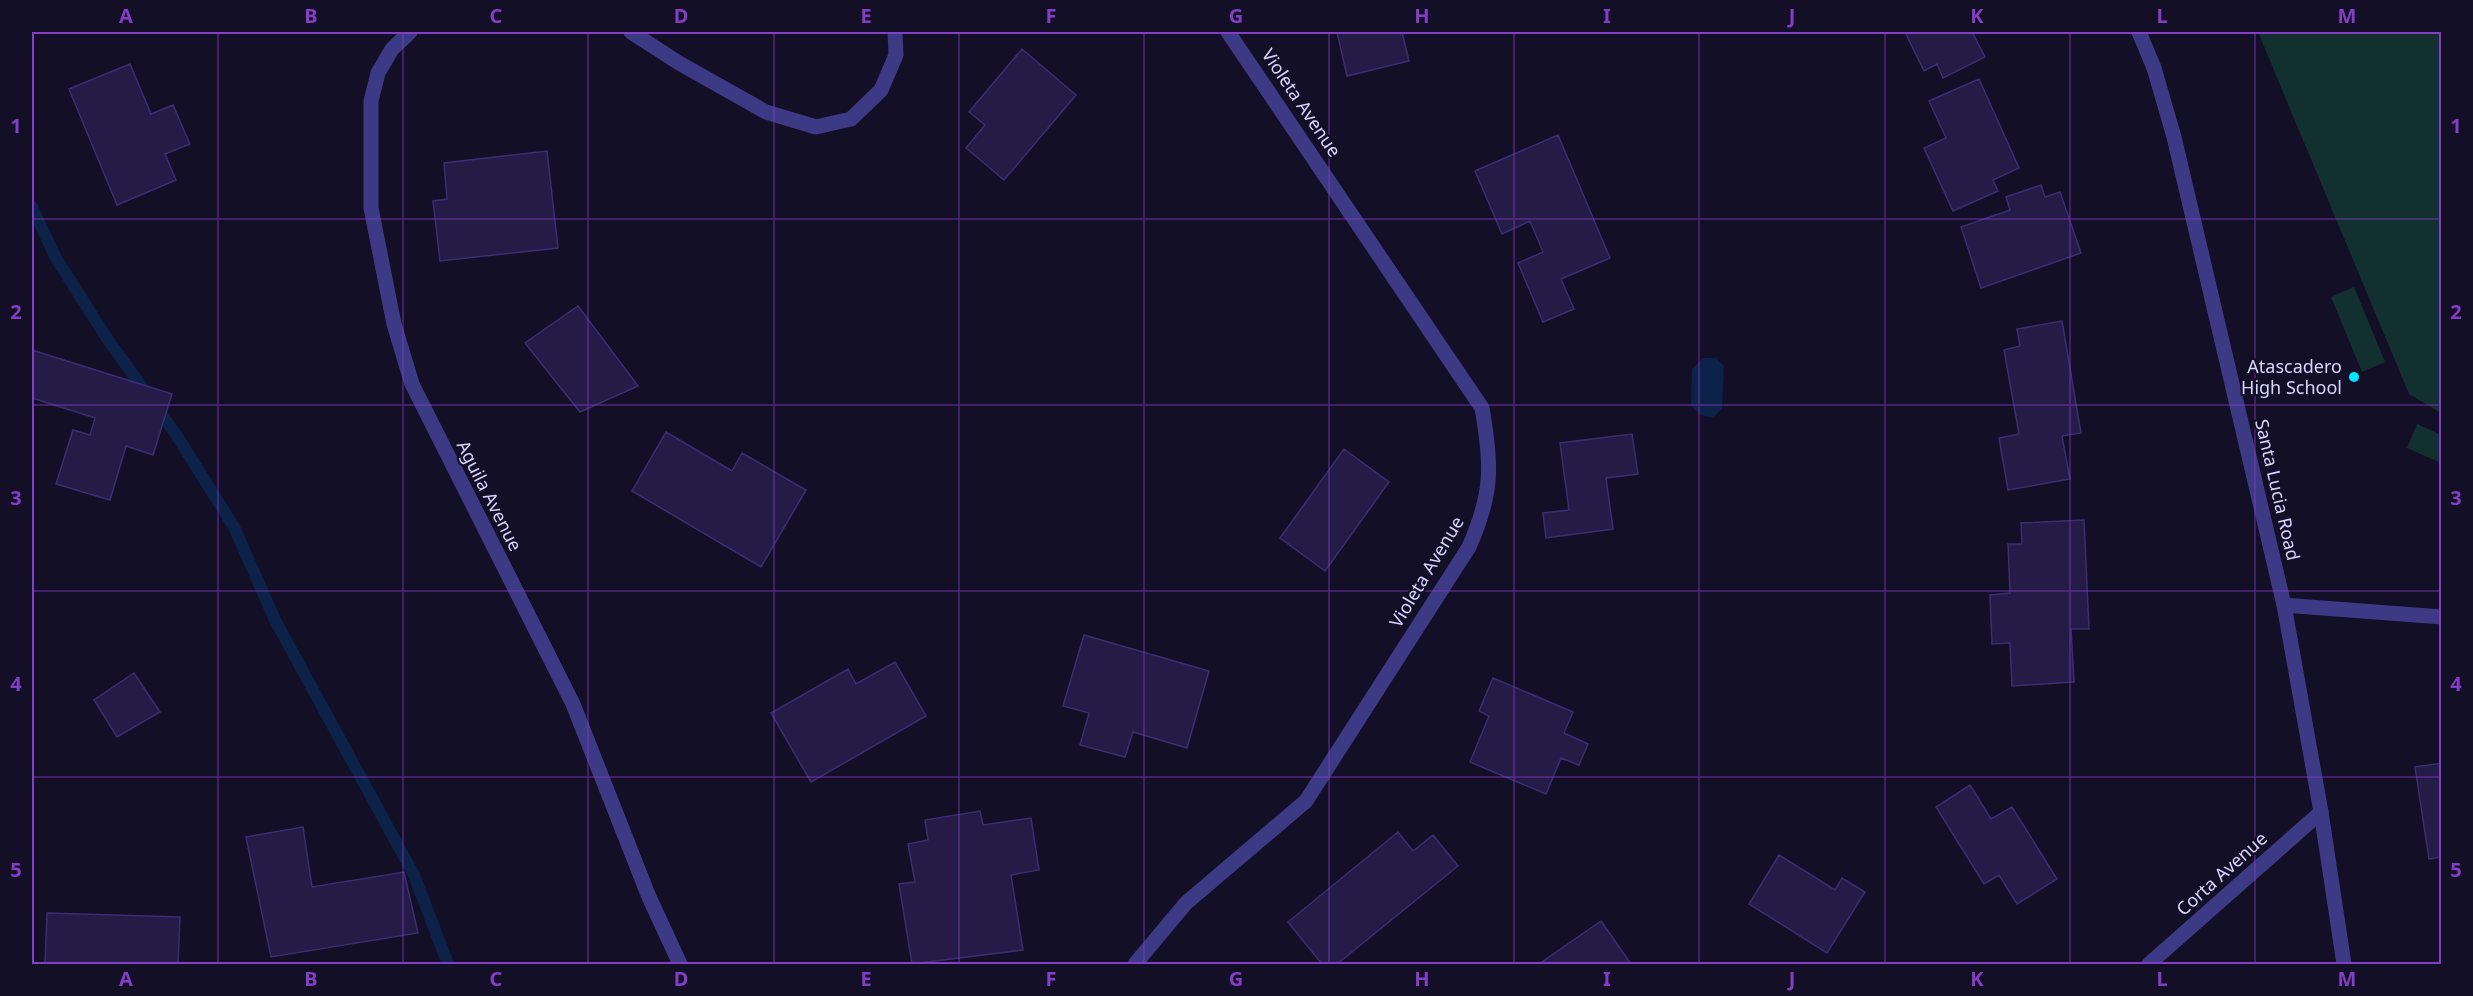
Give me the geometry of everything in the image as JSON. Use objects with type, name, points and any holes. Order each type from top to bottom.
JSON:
[{"type":"street","name":"Aguila Avenue","points":[[410,32],[392,49],[378,74],[371,101],[370,208],[394,324],[412,384],[573,704],[650,897],[680,964]]},
{"type":"street","points":[[631,32],[679,63],[766,112],[816,127],[851,119],[881,90],[896,55],[895,32]]},
{"type":"street","name":"Violeta Avenue","points":[[1135,964],[1186,903],[1306,801],[1469,547],[1482,518],[1489,486],[1490,454],[1482,408],[1228,32]]},
{"type":"street","name":"Santa Lucia Road","points":[[2139,32],[2154,68],[2174,137],[2284,605],[2321,812],[2344,964]]},
{"type":"street","points":[[2284,605],[2442,617]]},
{"type":"street","name":"Corta Avenue","points":[[2149,964],[2321,812]]},
{"type":"green space","points":[[2258,32],[2441,32],[2441,413],[2409,394]]},
{"type":"green space","points":[[2354,287],[2385,362],[2362,372],[2331,297]]},
{"type":"green space","points":[[2417,424],[2441,435],[2441,463],[2407,448]]},
{"type":"water","points":[[1703,358],[1716,358],[1724,366],[1722,408],[1713,418],[1701,415],[1691,406],[1692,369]]},
{"type":"building","points":[[1337,32],[1402,32],[1409,61],[1347,76]]},
{"type":"building","points":[[1905,32],[1972,32],[1985,57],[1943,78],[1937,64],[1924,71]]},
{"type":"building","points":[[1022,49],[1076,95],[1004,180],[966,148],[985,125],[969,112]]},
{"type":"building","points":[[130,64],[151,114],[173,105],[190,144],[165,154],[176,180],[117,205],[69,89]]},
{"type":"building","points":[[1979,79],[2019,168],[1993,180],[1998,191],[1953,211],[1924,148],[1946,138],[1929,101]]},
{"type":"building","points":[[1558,135],[1610,258],[1561,279],[1574,309],[1543,322],[1518,263],[1543,252],[1530,221],[1502,234],[1475,171]]},
{"type":"building","points":[[547,151],[558,248],[440,261],[433,201],[447,199],[444,163]]},
{"type":"building","points":[[2041,185],[2045,197],[2060,192],[2081,253],[1981,288],[1961,227],[2010,210],[2006,197]]},
{"type":"building","points":[[578,306],[638,386],[580,412],[525,343]]},
{"type":"building","points":[[2062,321],[2081,433],[2062,436],[2070,479],[2008,490],[1999,438],[2019,434],[2004,350],[2020,346],[2017,329]]},
{"type":"building","points":[[32,350],[172,394],[153,455],[126,446],[110,500],[56,484],[73,430],[90,435],[95,418],[32,398]]},
{"type":"building","points":[[666,432],[732,471],[742,453],[806,490],[761,567],[632,491]]},
{"type":"building","points":[[1632,434],[1638,474],[1606,478],[1613,529],[1546,538],[1543,513],[1569,510],[1560,443]]},
{"type":"building","points":[[1344,449],[1389,482],[1325,571],[1280,538]]},
{"type":"building","points":[[2084,520],[2089,629],[2071,629],[2074,682],[2012,686],[2010,643],[1992,644],[1990,595],[2010,593],[2008,544],[2022,544],[2021,523]]},
{"type":"building","points":[[1084,635],[1209,671],[1187,748],[1133,732],[1125,757],[1080,745],[1089,713],[1063,706]]},
{"type":"building","points":[[895,662],[926,716],[811,782],[771,713],[848,669],[856,684]]},
{"type":"building","points":[[134,673],[160,712],[117,737],[94,700]]},
{"type":"building","points":[[1493,678],[1573,712],[1564,733],[1588,744],[1579,765],[1561,758],[1546,794],[1470,762],[1489,716],[1479,711]]},
{"type":"building","points":[[2442,763],[2442,857],[2429,859],[2415,767]]},
{"type":"building","points":[[1970,785],[1991,819],[2012,807],[2057,879],[2017,904],[1999,875],[1984,884],[1936,807]]},
{"type":"building","points":[[980,811],[983,825],[1031,818],[1039,870],[1011,875],[1023,950],[912,964],[899,884],[915,882],[908,844],[928,840],[925,820]]},
{"type":"building","points":[[303,827],[312,887],[404,872],[418,933],[271,957],[246,837]]},
{"type":"building","points":[[1398,832],[1413,851],[1433,835],[1458,866],[1337,964],[1322,964],[1288,922]]},
{"type":"building","points":[[1779,855],[1835,890],[1842,878],[1865,892],[1827,953],[1749,904]]},
{"type":"building","points":[[47,913],[180,917],[178,964],[45,964]]},
{"type":"building","points":[[1601,921],[1631,964],[1539,964]]},
{"type":"waterway","points":[[32,207],[56,258],[106,337],[177,436],[234,527],[275,620],[414,875],[448,964]]},
{"type":"place","name":"Atascadero High School","points":[[2354,377]]}]
